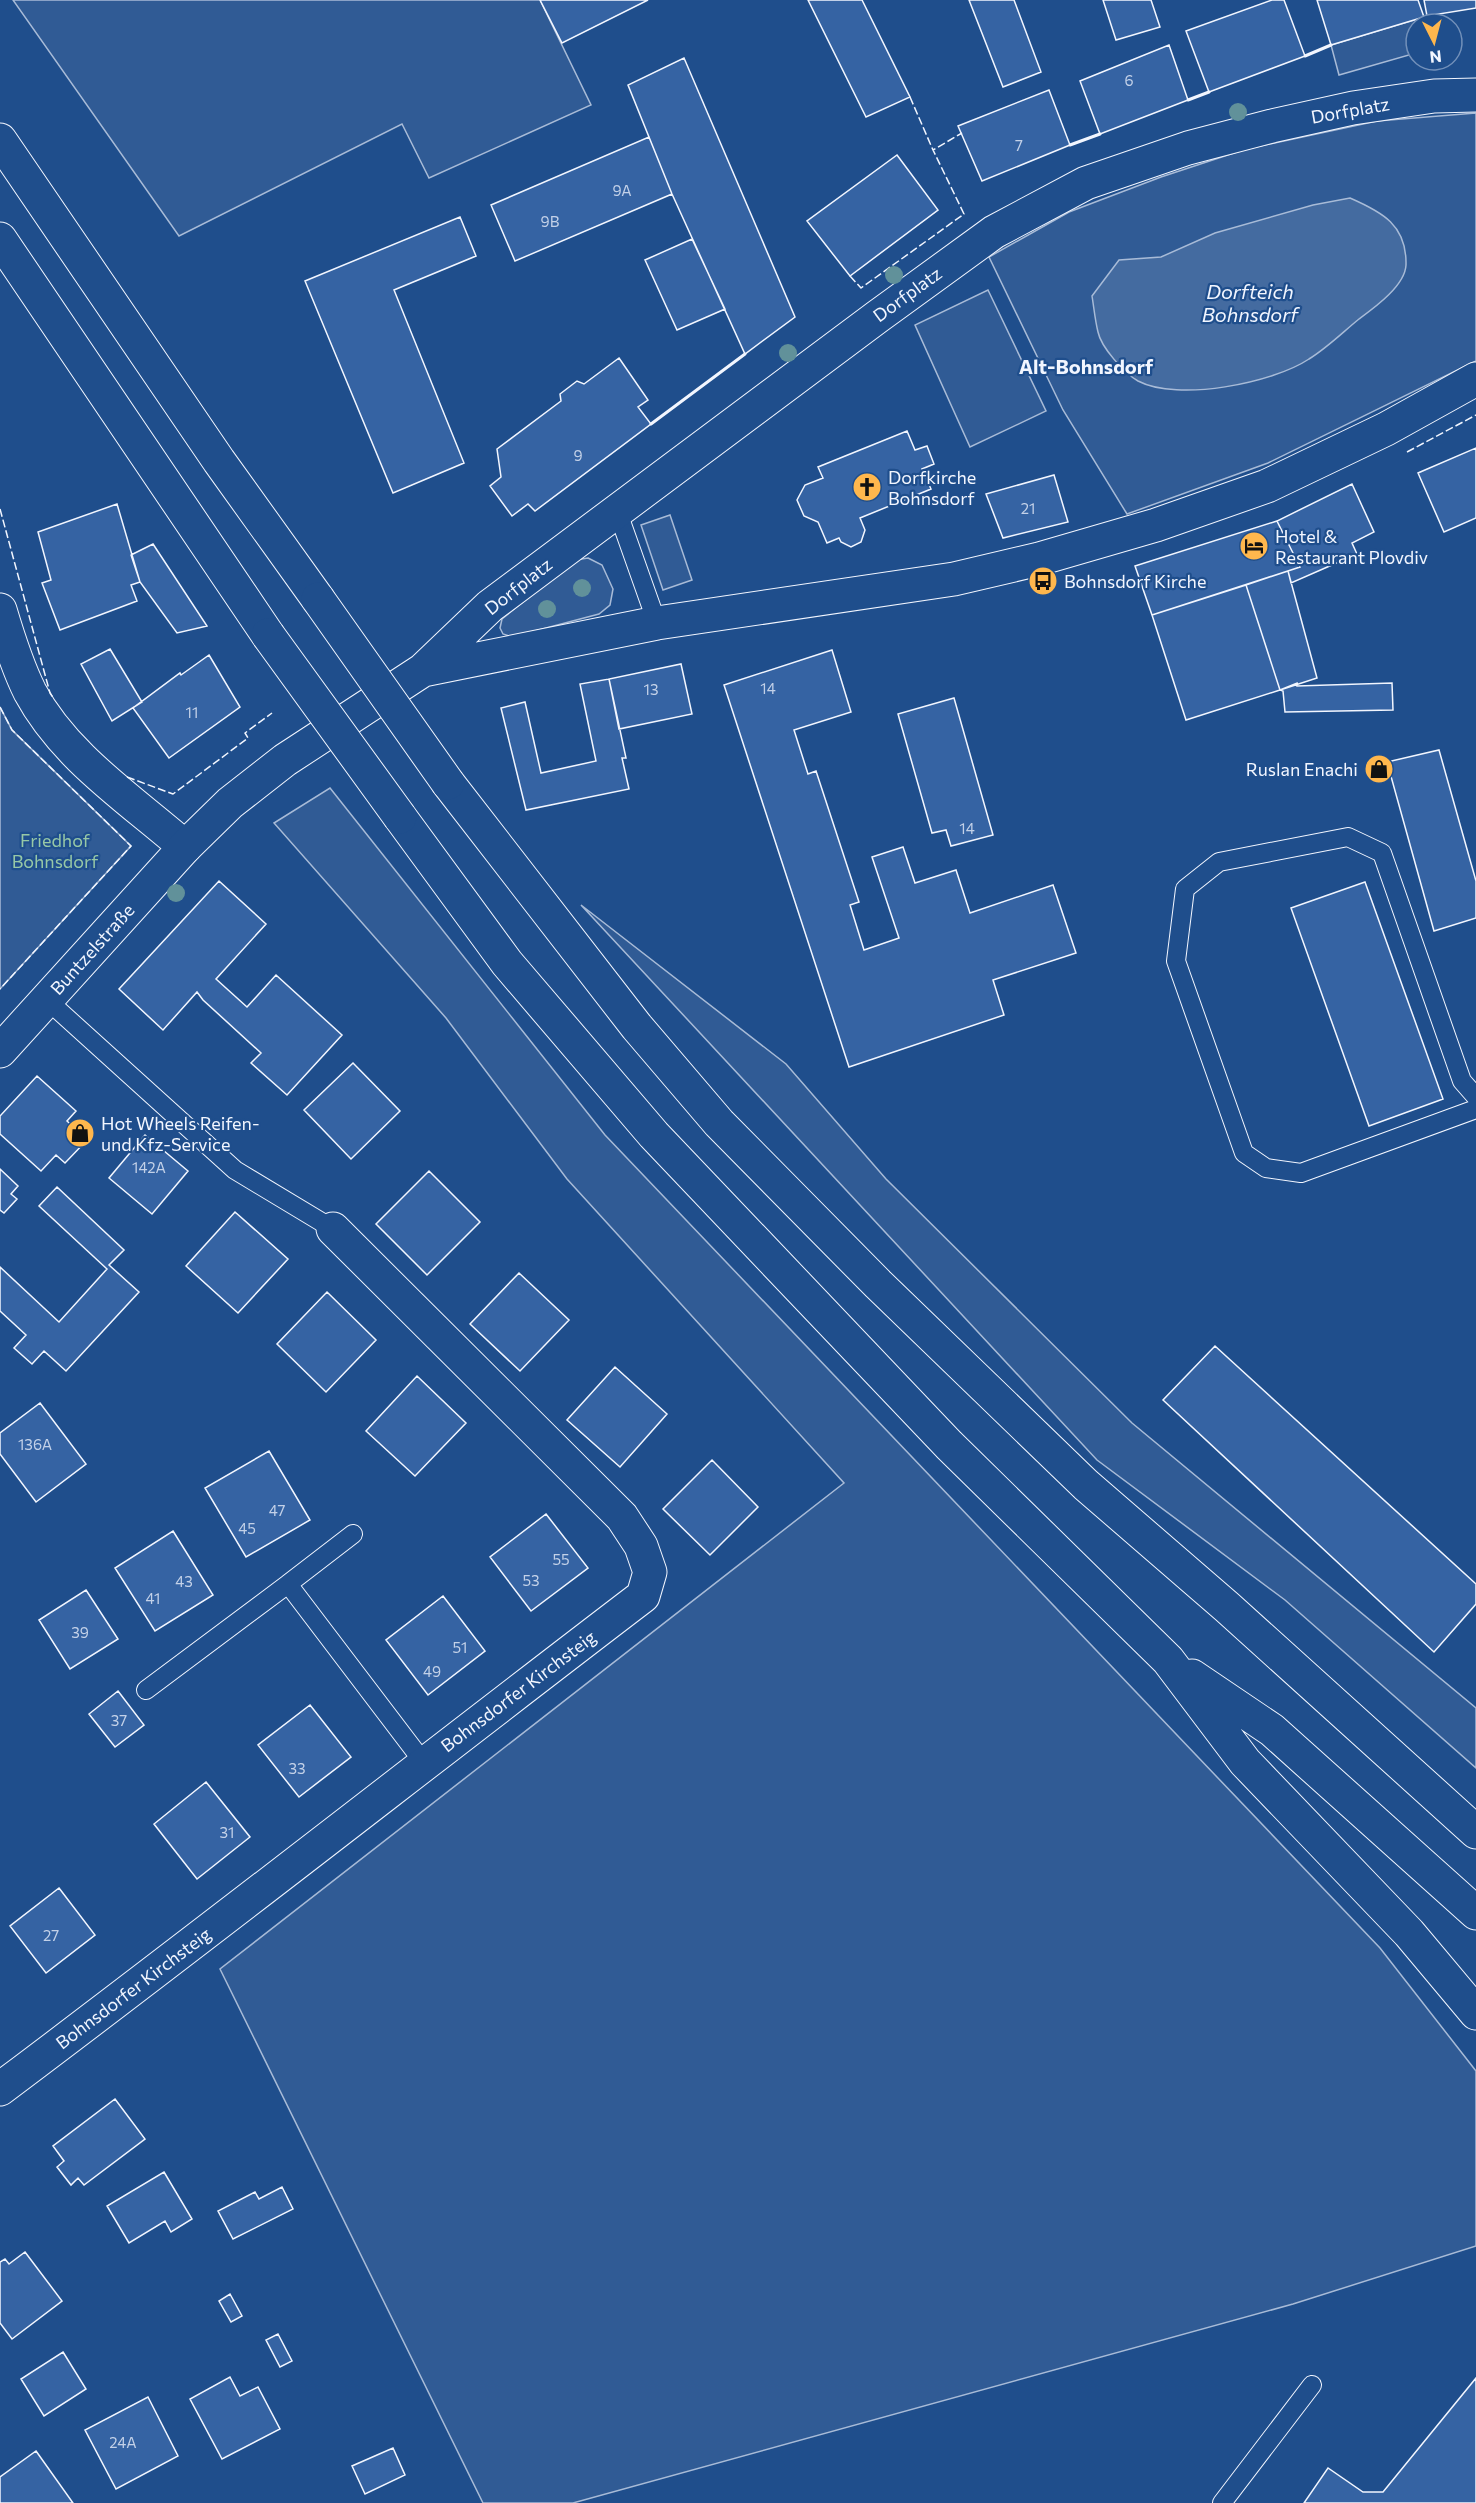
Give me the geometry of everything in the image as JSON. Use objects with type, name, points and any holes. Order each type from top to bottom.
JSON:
[{"type":"main road","name":"Dorfplatz","points":[[185,848],[230,803],[285,760],[423,670],[490,606],[877,316],[994,232],[1086,183],[1188,148],[1283,123],[1353,108],[1434,96],[1476,95]]},
{"type":"main road","points":[[0,140],[219,461],[448,783],[636,1027],[728,1132],[878,1284],[1086,1485],[1227,1608],[1476,1832]]},
{"type":"main road","points":[[0,239],[268,635],[507,963],[654,1136],[949,1445],[1168,1660],[1245,1762],[1409,1932],[1476,2013]]},
{"type":"main road","name":"Dorfplatz","points":[[423,670],[657,623],[954,579],[1039,560],[1145,528],[1267,486],[1386,429],[1476,379]]},
{"type":"main road","points":[[0,609],[11,646],[30,691],[52,726],[84,762],[185,848]]},
{"type":"main road","name":"Buntzelstraße","points":[[0,1051],[185,848]]},
{"type":"main road","name":"Bohnsdorfer Kirchsteig","points":[[0,2089],[185,1950],[643,1596],[650,1572],[641,1545],[622,1517],[333,1229]]},
{"type":"main road","points":[[1168,1660],[1272,1730],[1476,1913]]},
{"type":"lane","points":[[617,510],[657,623]]},
{"type":"lane","points":[[1476,1097],[1462,1081],[1382,853],[1348,837],[1219,862],[1185,889],[1176,961],[1244,1153],[1266,1168],[1301,1173],[1476,1109]]},
{"type":"lane","points":[[46,999],[235,1170],[333,1229]]},
{"type":"lane","points":[[146,1690],[354,1534]]},
{"type":"lane","points":[[288,1584],[424,1763]]},
{"type":"lane","points":[[1222,2503],[1312,2385]]},
{"type":"shaded area","points":[[13,0],[540,0],[591,105],[429,178],[402,124],[179,236]]},
{"type":"shaded area","points":[[1404,23],[1404,56],[1339,75],[1331,45]]},
{"type":"shaded area","points":[[1476,113],[1476,361],[1268,463],[1127,514],[1063,410],[989,257],[1069,212],[1161,177],[1246,149],[1377,121]]},
{"type":"shaded area","points":[[988,290],[1046,411],[970,447],[915,325]]},
{"type":"shaded area","points":[[670,515],[692,580],[663,590],[641,525]]},
{"type":"shaded area","points":[[588,558],[602,565],[613,589],[610,605],[599,614],[512,637],[503,634],[500,628],[502,619],[575,560]]},
{"type":"shaded area","name":"Friedhof Bohnsdorf","points":[[0,707],[12,730],[131,846],[0,989]]},
{"type":"shaded area","points":[[330,788],[605,1135],[1380,1948],[1476,2071],[1476,2246],[1293,2304],[573,2503],[483,2503],[220,1969],[844,1483],[567,1179],[446,1018],[274,823]]},
{"type":"shaded area","points":[[581,905],[786,1064],[886,1179],[1132,1423],[1476,1708],[1476,1768],[1285,1600],[1097,1460]]},
{"type":"water","name":"Dorfteich Bohnsdorf","points":[[1350,198],[1382,215],[1397,230],[1405,251],[1404,273],[1395,288],[1380,303],[1309,359],[1273,376],[1250,382],[1200,390],[1177,390],[1155,387],[1138,381],[1108,352],[1098,332],[1092,296],[1119,260],[1161,257],[1215,233],[1313,205]]},
{"type":"building","points":[[540,0],[648,0],[562,43]]},
{"type":"building","points":[[808,0],[862,0],[910,97],[866,117]]},
{"type":"building","points":[[969,0],[1014,0],[1041,72],[1003,87]]},
{"type":"building","points":[[1103,0],[1151,0],[1160,27],[1116,40]]},
{"type":"building","points":[[1272,0],[1284,0],[1305,56],[1209,92],[1186,31]]},
{"type":"building","points":[[1317,0],[1418,0],[1422,12],[1404,12],[1404,23],[1331,45]]},
{"type":"building","points":[[1424,0],[1476,0],[1476,8],[1452,12],[1426,12]]},
{"type":"building","points":[[1169,45],[1188,100],[1100,134],[1080,81]]},
{"type":"building","points":[[684,58],[795,317],[745,354],[672,194],[628,85]]},
{"type":"building","points":[[1049,90],[1070,145],[982,181],[958,126]]},
{"type":"building","points":[[649,137],[672,194],[515,261],[491,205]]},
{"type":"building","points":[[897,155],[938,210],[850,276],[807,221]]},
{"type":"building","points":[[460,217],[476,256],[394,290],[464,463],[393,493],[305,281]]},
{"type":"building","points":[[692,239],[725,309],[677,330],[645,260]]},
{"type":"building","points":[[619,358],[648,400],[638,407],[651,424],[535,511],[528,504],[512,516],[490,486],[501,477],[497,449],[561,401],[560,394],[577,381],[584,384]]},
{"type":"building","name":"Dorfkirche Bohnsdorf","points":[[907,431],[915,450],[927,446],[934,464],[922,469],[931,489],[860,518],[865,530],[861,542],[851,547],[841,542],[839,538],[827,543],[818,522],[804,516],[797,500],[805,485],[823,478],[818,467]]},
{"type":"building","points":[[1476,448],[1476,518],[1444,532],[1418,473]]},
{"type":"building","points":[[1054,475],[1068,522],[1003,538],[986,494]]},
{"type":"building","points":[[1352,484],[1374,532],[1352,543],[1357,554],[1291,583],[1288,571],[1300,567],[1277,521]]},
{"type":"building","points":[[117,504],[140,582],[131,585],[137,601],[60,630],[42,583],[51,580],[38,532]]},
{"type":"building","points":[[1277,521],[1300,567],[1152,615],[1135,566]]},
{"type":"building","points":[[153,544],[207,626],[177,633],[140,582],[131,555]]},
{"type":"building","points":[[1288,571],[1317,678],[1280,690],[1246,585]]},
{"type":"building","points":[[1246,585],[1280,690],[1186,720],[1152,615]]},
{"type":"building","points":[[110,649],[142,702],[112,721],[81,664]]},
{"type":"building","points":[[832,650],[851,712],[794,730],[808,774],[816,771],[859,902],[850,905],[864,950],[899,938],[872,857],[903,847],[915,883],[956,870],[970,913],[1053,885],[1076,953],[993,980],[1004,1015],[849,1067],[724,685]]},
{"type":"building","points":[[209,655],[240,707],[169,758],[133,708],[180,673],[181,675]]},
{"type":"building","points":[[681,664],[692,714],[619,729],[609,679]]},
{"type":"building","points":[[609,679],[626,758],[622,758],[629,789],[526,810],[501,708],[525,702],[541,773],[596,761],[580,684]]},
{"type":"building","points":[[1297,683],[1297,686],[1392,683],[1393,710],[1285,712],[1283,691],[1280,690]]},
{"type":"building","points":[[954,698],[993,835],[951,846],[946,830],[932,833],[898,714]]},
{"type":"building","points":[[1439,750],[1476,881],[1476,918],[1434,931],[1387,762]]},
{"type":"building","points":[[219,881],[266,924],[216,979],[247,1007],[276,975],[342,1035],[287,1095],[251,1063],[261,1053],[197,992],[163,1030],[119,989]]},
{"type":"building","points":[[1365,882],[1443,1099],[1369,1126],[1291,908]]},
{"type":"building","points":[[353,1063],[400,1111],[351,1159],[304,1110]]},
{"type":"building","points":[[37,1076],[76,1111],[67,1121],[87,1140],[65,1163],[56,1155],[41,1171],[0,1134],[0,1116]]},
{"type":"building","points":[[145,1135],[188,1171],[152,1214],[109,1178]]},
{"type":"building","points":[[0,1169],[18,1186],[11,1194],[17,1199],[4,1213],[0,1210]]},
{"type":"building","points":[[429,1171],[480,1222],[427,1275],[376,1224]]},
{"type":"building","points":[[57,1187],[124,1250],[109,1265],[139,1292],[66,1371],[44,1351],[32,1364],[14,1348],[26,1335],[0,1311],[0,1267],[59,1322],[107,1269],[39,1206]]},
{"type":"building","points":[[235,1212],[288,1259],[238,1313],[186,1266]]},
{"type":"building","points":[[519,1273],[569,1320],[520,1371],[470,1324]]},
{"type":"building","points":[[327,1292],[376,1340],[326,1392],[277,1344]]},
{"type":"building","points":[[1215,1346],[1476,1584],[1476,1604],[1434,1652],[1163,1400]]},
{"type":"building","points":[[615,1367],[667,1414],[620,1467],[567,1420]]},
{"type":"building","points":[[417,1376],[466,1423],[415,1476],[366,1431]]},
{"type":"building","points":[[40,1403],[86,1464],[36,1502],[0,1454],[0,1433]]},
{"type":"building","points":[[269,1451],[310,1520],[246,1557],[205,1488]]},
{"type":"building","points":[[712,1460],[758,1507],[710,1555],[663,1509]]},
{"type":"building","points":[[546,1514],[588,1568],[531,1611],[490,1557]]},
{"type":"building","points":[[173,1531],[213,1595],[155,1631],[115,1568]]},
{"type":"building","points":[[86,1590],[118,1639],[70,1669],[39,1620]]},
{"type":"building","points":[[443,1596],[485,1651],[428,1695],[386,1640]]},
{"type":"building","points":[[118,1691],[144,1725],[115,1747],[89,1714]]},
{"type":"building","points":[[310,1705],[351,1757],[299,1797],[258,1745]]},
{"type":"building","points":[[206,1782],[250,1837],[197,1879],[154,1824]]},
{"type":"building","points":[[59,1888],[95,1935],[46,1973],[10,1926]]},
{"type":"building","points":[[115,2099],[145,2139],[84,2185],[78,2178],[71,2185],[57,2167],[64,2161],[53,2146]]},
{"type":"building","points":[[164,2172],[192,2219],[171,2232],[165,2221],[129,2243],[107,2206]]},
{"type":"building","points":[[282,2187],[293,2209],[233,2239],[218,2211],[255,2192],[259,2199]]},
{"type":"building","points":[[25,2252],[62,2301],[12,2339],[0,2323],[0,2262],[5,2259],[9,2264]]},
{"type":"building","points":[[230,2294],[242,2316],[231,2322],[219,2301]]},
{"type":"building","points":[[278,2334],[292,2361],[280,2367],[266,2340]]},
{"type":"building","points":[[63,2352],[86,2389],[44,2416],[21,2379]]},
{"type":"building","points":[[230,2377],[240,2396],[258,2387],[280,2429],[222,2459],[190,2399]]},
{"type":"building","points":[[1476,2378],[1476,2503],[1304,2503],[1328,2468],[1363,2492],[1383,2492]]},
{"type":"building","points":[[148,2397],[178,2456],[116,2489],[85,2430]]},
{"type":"building","points":[[393,2448],[405,2475],[365,2494],[352,2466]]},
{"type":"building","points":[[36,2451],[73,2503],[0,2503],[0,2477]]},
{"type":"fence","points":[[910,97],[933,150]]},
{"type":"fence","points":[[850,276],[861,288],[964,214],[933,150],[962,133]]},
{"type":"fence","points":[[1407,452],[1476,415]]},
{"type":"fence","points":[[0,509],[50,693],[54,699]]},
{"type":"fence","points":[[0,707],[12,730],[131,846],[0,989]]},
{"type":"fence","points":[[127,777],[173,794],[248,738],[245,733],[272,713]]},
{"type":"wall","points":[[1305,56],[1331,45]]},
{"type":"wall","points":[[1188,100],[1209,92]]},
{"type":"wall","points":[[1070,145],[1100,134]]},
{"type":"wall","points":[[651,424],[745,354]]},
{"type":"place","name":"Dorfkirche Bohnsdorf","points":[[867,487]]},
{"type":"place","name":"Hotel & Restaurant Plovdiv","points":[[1254,546]]},
{"type":"place","name":"Bohnsdorf Kirche","points":[[1043,581]]},
{"type":"place","name":"Ruslan Enachi","points":[[1379,769]]},
{"type":"place","name":"Hot Wheels Reifen- und Kfz-Service","points":[[80,1133]]},
{"type":"district","name":"Alt-Bohnsdorf","points":[[1086,366]]}]
